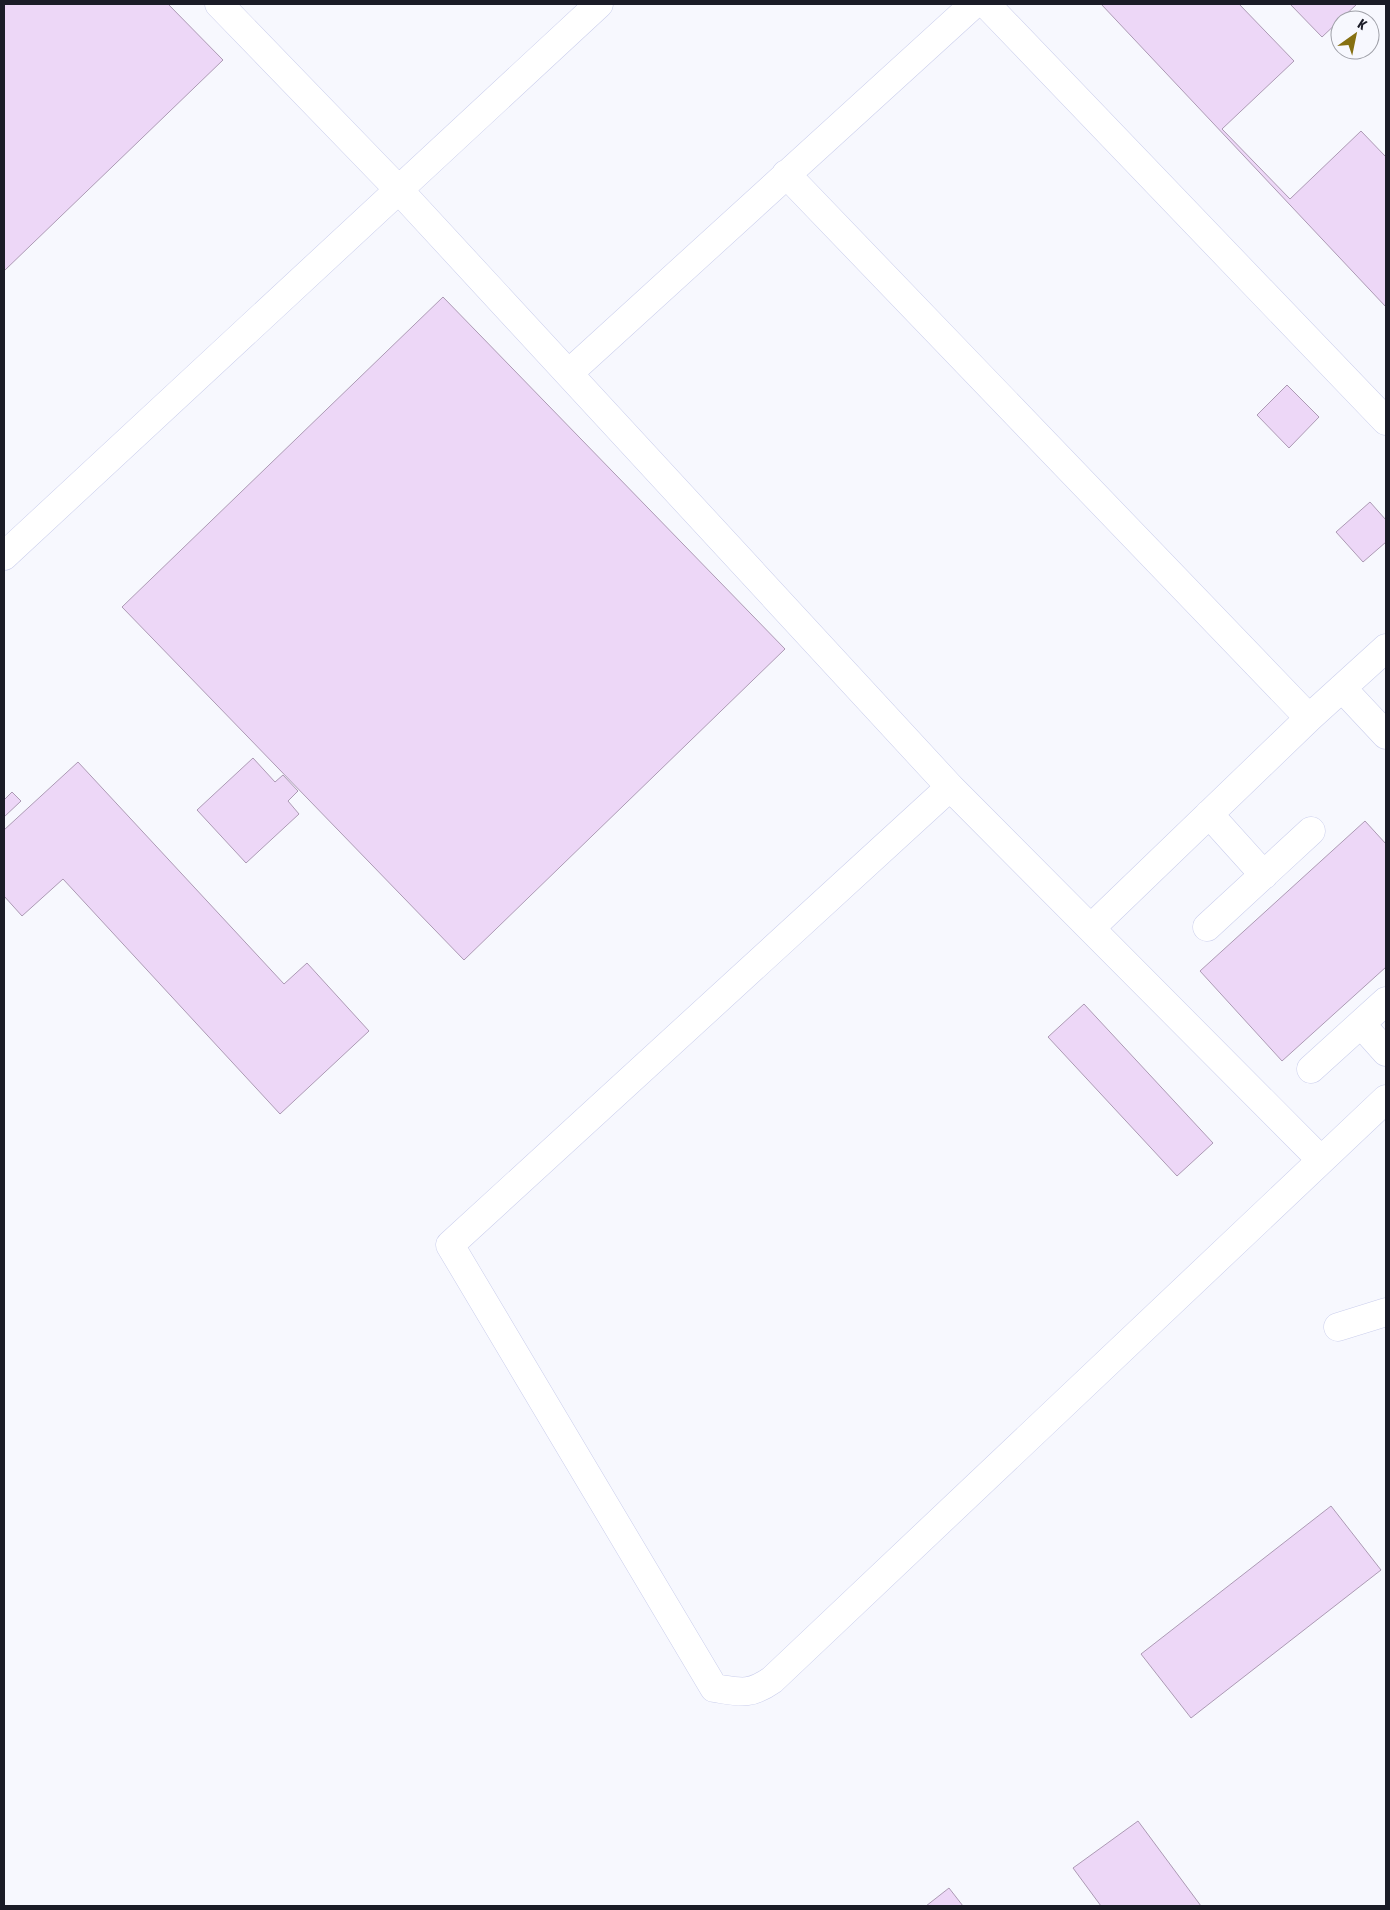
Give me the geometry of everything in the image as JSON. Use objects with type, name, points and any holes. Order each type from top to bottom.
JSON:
[{"type":"street","points":[[219,4],[399,190],[950,787],[1322,1160]]},
{"type":"street","points":[[4,556],[599,4]]},
{"type":"street","points":[[569,373],[974,4]]},
{"type":"street","points":[[986,4],[1386,421]]},
{"type":"street","points":[[786,174],[1309,718]]},
{"type":"street","points":[[1091,928],[1309,718],[1386,648]]},
{"type":"street","points":[[1342,688],[1386,735]]},
{"type":"street","points":[[950,787],[450,1245],[714,1688],[742,1693],[758,1689],[772,1680],[1386,1099]]},
{"type":"street","points":[[1208,814],[1264,874]]},
{"type":"street","points":[[1207,928],[1311,831]]},
{"type":"street","points":[[1311,1069],[1386,1001]]},
{"type":"street","points":[[1361,1024],[1386,1052]]},
{"type":"street","points":[[1338,1327],[1386,1312]]},
{"type":"building","points":[[4,4],[168,4],[223,60],[4,271]]},
{"type":"building","points":[[1101,4],[1386,4],[1386,307]]},
{"type":"building","points":[[1239,4],[1290,4],[1322,37],[1330,29],[1330,60],[1380,60],[1380,10],[1351,10],[1357,4],[1386,4],[1386,157],[1361,131],[1290,199],[1222,129],[1294,61]]},
{"type":"building","points":[[443,297],[785,649],[464,960],[122,607]]},
{"type":"building","points":[[1287,385],[1319,417],[1289,448],[1257,415]]},
{"type":"building","points":[[1370,502],[1386,520],[1386,542],[1363,562],[1336,532]]},
{"type":"building","points":[[253,758],[275,782],[283,775],[298,791],[288,801],[299,814],[246,863],[197,810]]},
{"type":"building","points":[[78,762],[284,984],[307,963],[369,1031],[280,1114],[63,879],[22,916],[4,896],[4,830]]},
{"type":"building","points":[[12,792],[21,801],[4,817],[4,800]]},
{"type":"building","points":[[1365,821],[1386,844],[1386,967],[1282,1061],[1200,971]]},
{"type":"building","points":[[1084,1004],[1213,1143],[1177,1176],[1048,1037]]},
{"type":"building","points":[[1331,1506],[1381,1570],[1191,1718],[1141,1654]]},
{"type":"building","points":[[1138,1821],[1201,1906],[1101,1906],[1073,1868]]},
{"type":"building","points":[[949,1888],[963,1906],[926,1906]]}]
